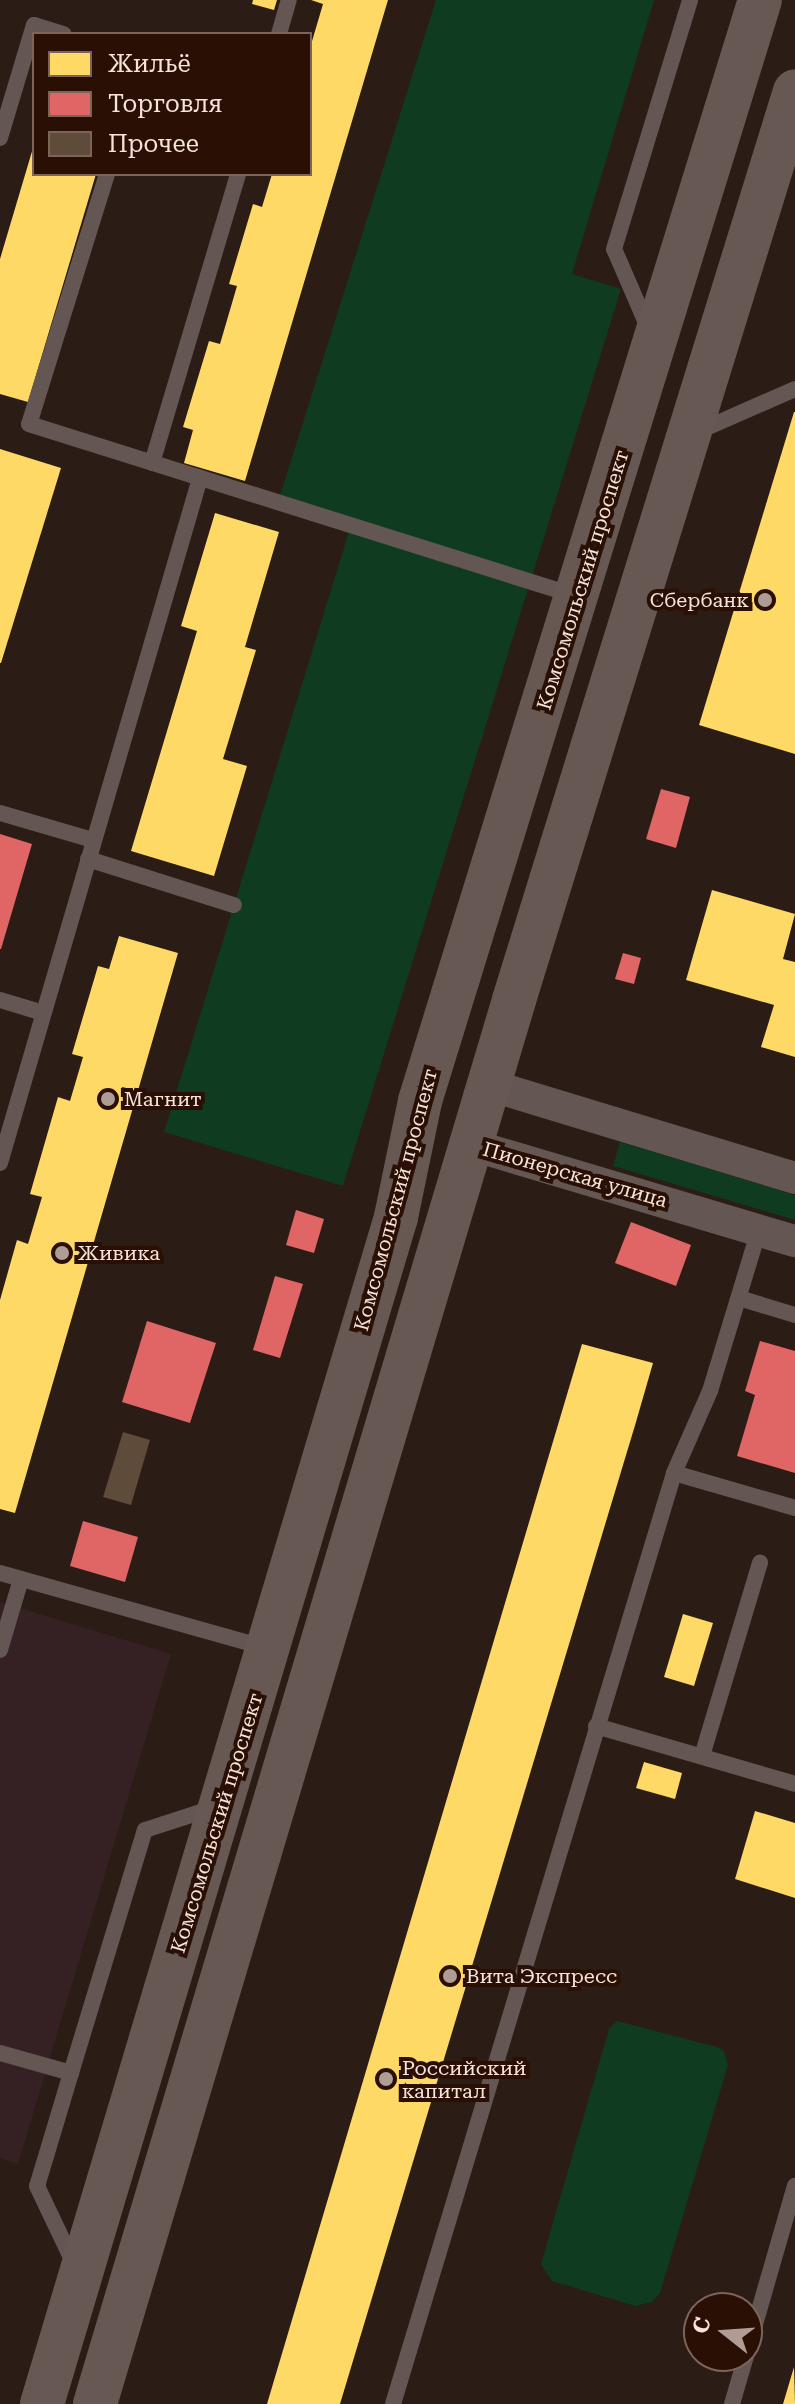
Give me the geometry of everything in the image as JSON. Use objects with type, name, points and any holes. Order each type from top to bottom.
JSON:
[{"type":"main road","name":"Комсомольский проспект","points":[[42,2404],[383,1261],[420,1101],[579,597],[760,0]]},
{"type":"main road","points":[[95,2404],[489,1085],[795,91]]},
{"type":"main road","points":[[420,1101],[489,1085]]},
{"type":"main road","name":"Пионерская улица","points":[[420,1101],[472,1145]]},
{"type":"main road","points":[[383,1261],[394,1243],[403,1239],[415,1243],[420,1250],[420,1265],[401,1325],[398,1391]]},
{"type":"street","points":[[489,1085],[795,1178]]},
{"type":"street","name":"Пионерская улица","points":[[472,1145],[795,1241]]},
{"type":"lane","points":[[280,32],[289,0]]},
{"type":"lane","points":[[655,344],[614,249],[690,0]]},
{"type":"lane","points":[[0,138],[34,25],[57,32]]},
{"type":"lane","points":[[106,176],[29,424],[579,597]]},
{"type":"lane","points":[[152,463],[237,176]]},
{"type":"lane","points":[[689,435],[795,389]]},
{"type":"lane","points":[[0,1163],[200,478]]},
{"type":"lane","points":[[0,813],[93,840]]},
{"type":"lane","points":[[88,859],[234,905]]},
{"type":"lane","points":[[0,1000],[43,1013]]},
{"type":"lane","points":[[393,2404],[674,1473],[710,1391],[759,1230]]},
{"type":"lane","points":[[739,1298],[795,1315]]},
{"type":"lane","points":[[674,1473],[795,1508]]},
{"type":"lane","points":[[702,1756],[760,1563]]},
{"type":"lane","points":[[0,1573],[269,1649]]},
{"type":"lane","points":[[0,1650],[21,1579]]},
{"type":"lane","points":[[596,1726],[795,1784]]},
{"type":"lane","points":[[80,2276],[37,2186],[71,2073],[145,1830],[223,1805]]},
{"type":"lane","points":[[0,2053],[71,2073]]},
{"type":"lane","points":[[763,2296],[795,2186]]},
{"type":"lane","points":[[732,2404],[741,2372]]},
{"type":"shaded area","points":[[0,1602],[171,1654],[18,2164],[0,2158]]},
{"type":"green space","points":[[436,0],[654,0],[572,274],[621,289],[343,1186],[164,1132],[351,525],[278,502]]},
{"type":"green space","points":[[620,1142],[795,1195],[795,1220],[613,1166]]},
{"type":"green space","points":[[617,2021],[717,2047],[724,2051],[728,2065],[660,2293],[652,2302],[635,2306],[552,2281],[541,2264],[609,2029]]},
{"type":"building: Жильё","points":[[253,0],[277,0],[274,10],[252,4]]},
{"type":"building: Жильё","points":[[311,0],[388,0],[245,481],[184,463],[193,430],[183,427],[209,341],[220,344],[237,286],[229,284],[253,204],[262,207],[271,176],[312,176],[312,41],[323,4]]},
{"type":"building: Жильё","points":[[32,151],[32,176],[95,176],[28,402],[0,394],[0,259]]},
{"type":"building: Жильё","points":[[795,412],[795,754],[699,725]]},
{"type":"building: Жильё","points":[[0,449],[61,468],[1,663],[0,663]]},
{"type":"building: Жильё","points":[[215,513],[279,532],[245,647],[256,650],[223,759],[247,766],[214,876],[131,851],[197,631],[181,626]]},
{"type":"building: Жильё","points":[[712,890],[795,914],[783,959],[795,962],[795,1057],[761,1047],[774,1005],[686,980]]},
{"type":"building: Жильё","points":[[119,936],[178,953],[15,1513],[0,1509],[0,1300],[17,1240],[28,1244],[42,1197],[30,1194],[58,1097],[70,1101],[83,1057],[72,1054],[98,966],[109,969]]},
{"type":"building: Жильё","points":[[582,1344],[653,1363],[636,1422],[340,2404],[267,2404]]},
{"type":"building: Жильё","points":[[683,1614],[713,1623],[694,1686],[664,1677]]},
{"type":"building: Жильё","points":[[644,1762],[682,1773],[675,1799],[636,1788]]},
{"type":"building: Жильё","points":[[755,1811],[795,1823],[795,1898],[735,1879]]},
{"type":"building: Жильё","points":[[794,2367],[795,2404],[783,2404]]},
{"type":"building: Торговля","points":[[661,789],[690,797],[676,848],[646,839]]},
{"type":"building: Торговля","points":[[0,834],[32,844],[1,949],[0,949]]},
{"type":"building: Торговля","points":[[623,953],[641,958],[634,984],[615,979]]},
{"type":"building: Торговля","points":[[296,1210],[324,1219],[314,1253],[286,1245]]},
{"type":"building: Торговля","points":[[631,1222],[691,1245],[676,1286],[615,1263]]},
{"type":"building: Торговля","points":[[275,1276],[303,1284],[280,1358],[253,1350]]},
{"type":"building: Торговля","points":[[147,1321],[216,1343],[190,1423],[122,1402]]},
{"type":"building: Торговля","points":[[760,1341],[795,1351],[795,1473],[737,1456],[755,1395],[745,1391]]},
{"type":"building: Торговля","points":[[83,1521],[138,1537],[125,1582],[70,1566]]},
{"type":"building: Прочее","points":[[123,1432],[150,1440],[131,1505],[103,1497]]},
{"type":"place","name":"Сбербанк","points":[[765,600]]},
{"type":"place","name":"Магнит","points":[[108,1099]]},
{"type":"place","name":"Живика","points":[[62,1253]]},
{"type":"place","name":"Вита Экспресс","points":[[450,1976]]},
{"type":"place","name":"Российский капитал","points":[[386,2079]]}]
